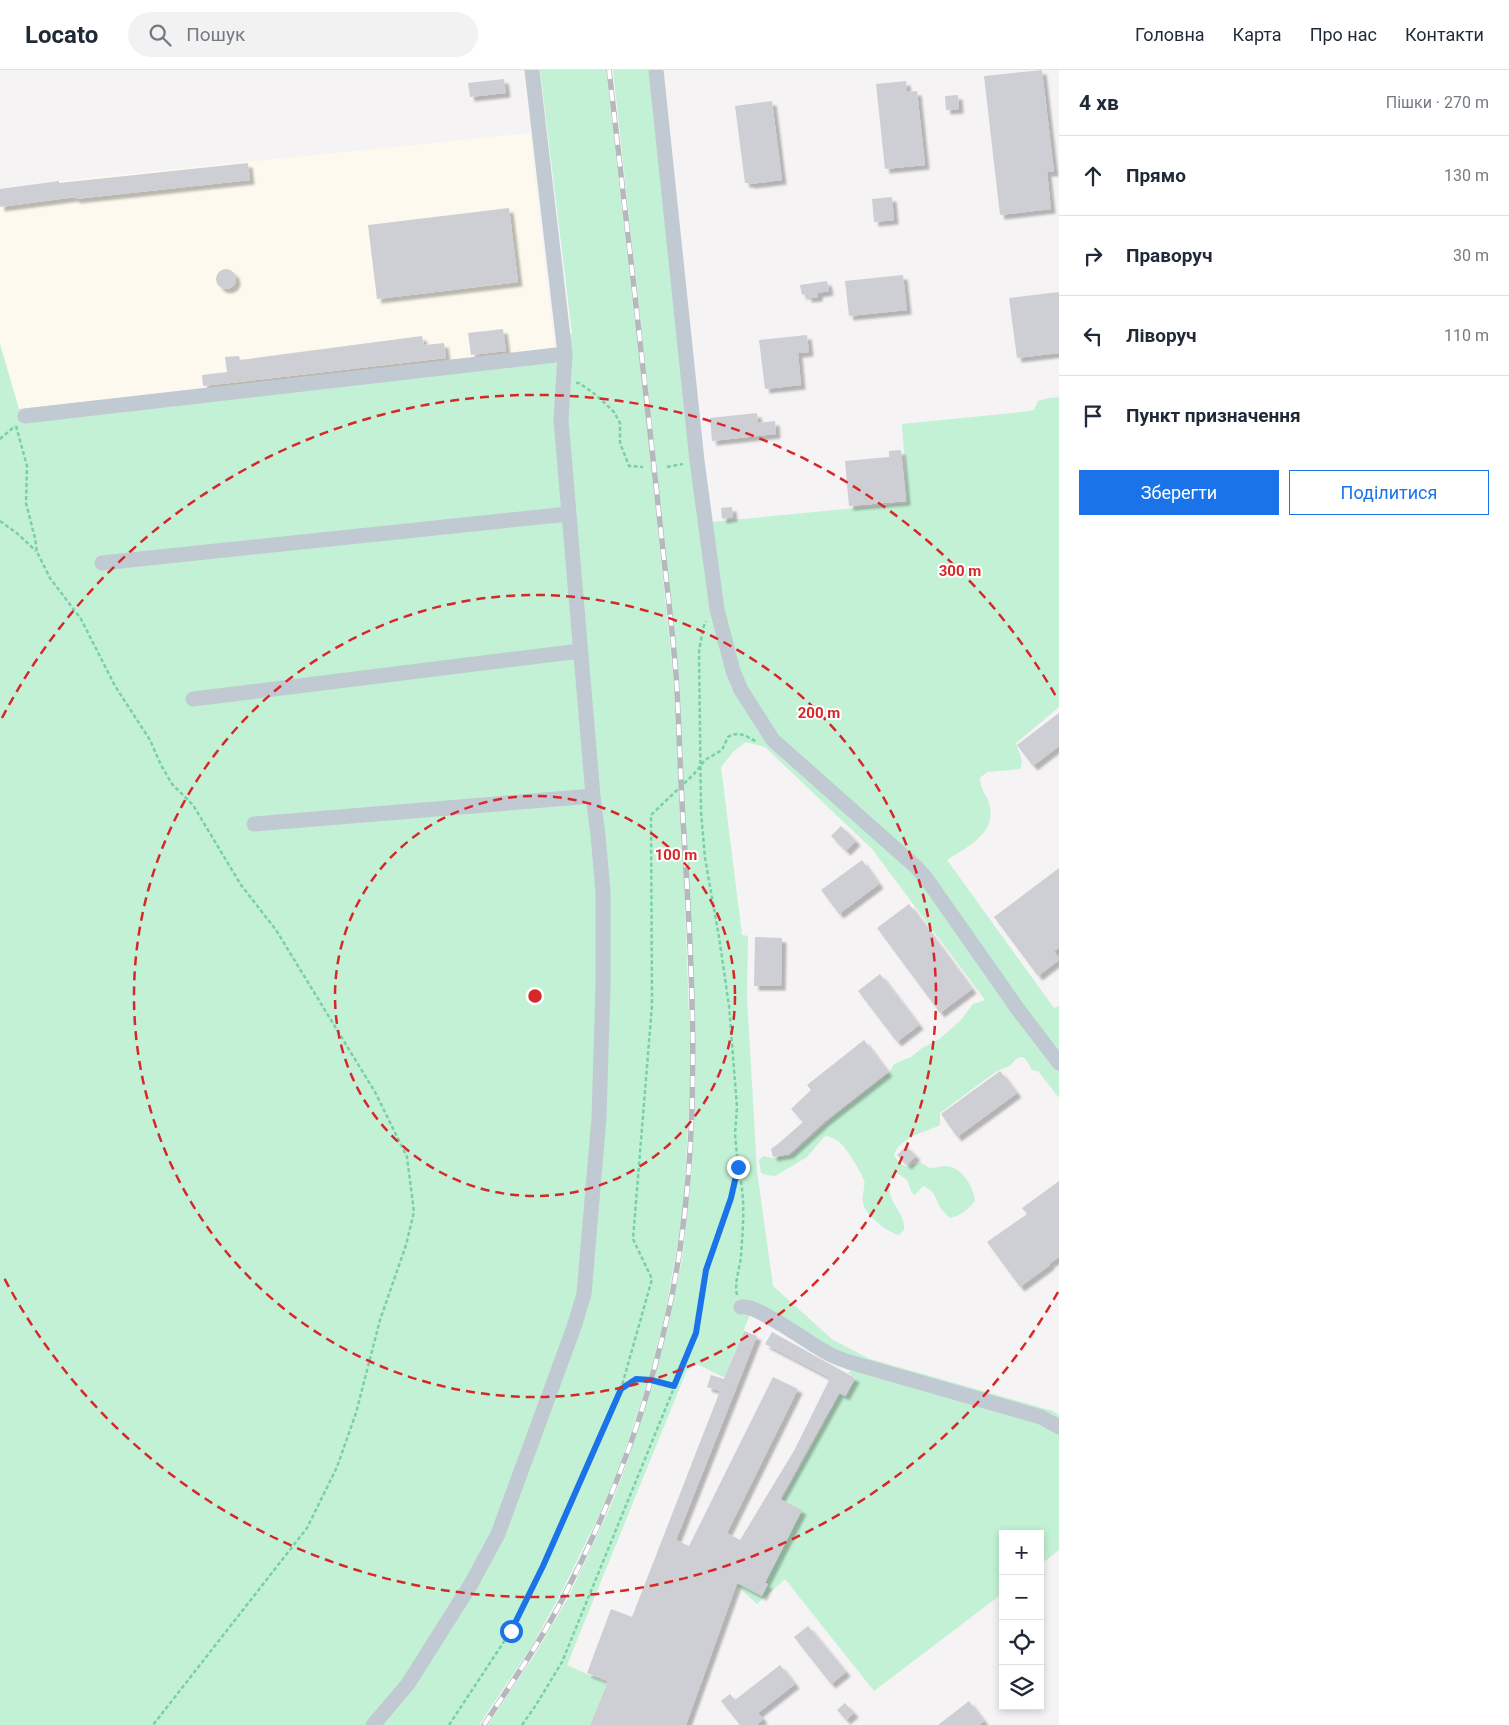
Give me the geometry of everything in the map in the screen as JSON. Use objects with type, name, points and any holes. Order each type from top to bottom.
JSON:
[{"type":"street","points":[[373,1725],[408,1684],[471,1584],[498,1534],[571,1335],[584,1294],[599,1118],[603,987],[603,892],[580,651],[561,420],[565,354],[532,70]]},
{"type":"street","points":[[656,70],[697,461],[716,609],[733,671],[741,690],[773,740],[926,878],[1059,1063]]},
{"type":"street","points":[[20,420],[565,354]]},
{"type":"street","points":[[102,563],[568,514]]},
{"type":"street","points":[[193,699],[580,651]]},
{"type":"street","points":[[254,824],[593,796]]},
{"type":"street","points":[[741,1307],[746,1306],[759,1311],[826,1353],[849,1362],[1042,1417],[1059,1426]]},
{"type":"path","points":[[564,383],[579,383],[596,395],[614,412],[620,423],[620,443],[629,466],[643,467]]},
{"type":"path","points":[[0,439],[20,420]]},
{"type":"path","points":[[20,420],[26,466],[26,503],[37,552],[50,578],[81,619],[115,686],[150,740],[172,784],[193,805],[241,886],[276,930],[375,1092],[407,1157],[414,1212],[406,1245],[380,1320],[356,1413],[337,1467],[306,1528],[153,1725]]},
{"type":"path","points":[[0,521],[18,534],[37,552]]},
{"type":"path","points":[[716,609],[708,618],[703,628],[699,652],[701,812],[705,858],[729,1006],[736,1090],[735,1134],[738,1167],[742,1181],[741,1258],[736,1289],[741,1307]]},
{"type":"path","points":[[448,1725],[511,1631],[543,1566],[621,1389],[652,1278],[633,1239],[652,1005],[651,815],[694,774],[700,765],[722,750],[728,737],[732,734],[743,735],[761,742],[773,740]]},
{"type":"path","points":[[522,1725],[562,1662],[696,1333],[706,1270],[731,1198],[738,1167]]},
{"type":"path","points":[[621,1389],[636,1379],[651,1380],[674,1386]]},
{"type":"shaded area","points":[[530,133],[555,350],[18,409],[0,344],[0,189],[59,181]]},
{"type":"green space","points":[[540,70],[606,70],[673,674],[684,874],[691,1073],[683,1214],[665,1315],[648,1381],[621,1462],[604,1505],[561,1593],[532,1646],[479,1725],[0,1725],[0,344],[19,409],[533,353],[571,370],[568,336],[572,333]]},
{"type":"green space","points":[[613,70],[651,70],[711,605],[757,724],[910,868],[1059,1070],[1059,1098],[1038,1071],[1032,1070],[1027,1061],[1021,1057],[1010,1066],[997,1071],[940,1113],[940,1125],[907,1139],[897,1149],[894,1155],[903,1165],[908,1166],[920,1163],[930,1168],[946,1166],[952,1167],[962,1174],[970,1184],[975,1201],[957,1216],[950,1218],[940,1207],[934,1194],[923,1186],[915,1195],[912,1193],[907,1180],[897,1173],[893,1174],[890,1191],[891,1198],[904,1223],[904,1230],[899,1235],[889,1231],[872,1218],[865,1208],[863,1200],[864,1180],[845,1148],[838,1141],[827,1136],[807,1157],[775,1176],[761,1173],[759,1160],[763,1156],[772,1158],[790,1156],[832,1118],[889,1073],[894,1064],[911,1057],[922,1048],[938,1040],[961,1020],[973,1004],[985,1000],[872,849],[765,747],[746,742],[733,752],[721,767],[742,935],[748,936],[747,997],[757,1171],[773,1286],[833,1340],[870,1359],[1053,1411],[1059,1415],[1059,1423],[850,1360],[757,1306],[749,1317],[725,1378],[697,1364],[687,1370],[567,1665],[607,1683],[590,1725],[488,1725],[537,1651],[568,1598],[610,1508],[626,1466],[653,1383],[670,1318],[682,1260],[692,1170],[696,1073],[679,675]]},
{"type":"green space","points":[[1059,397],[1059,707],[1016,743],[1021,759],[1020,769],[987,772],[980,778],[982,788],[989,803],[991,814],[989,823],[979,838],[947,860],[1054,1008],[1059,1006],[1059,1054],[940,885],[777,736],[745,688],[730,644],[711,522],[908,503],[902,424],[1034,410],[1038,401]]},
{"type":"green space","points":[[851,1371],[867,1373],[1041,1422],[1059,1433],[1059,1550],[1044,1562],[1044,1530],[999,1530],[999,1596],[874,1691],[785,1579],[757,1604],[737,1586],[742,1573],[840,1394],[846,1397],[856,1378],[848,1373]]},
{"type":"building","points":[[1042,70],[1054,172],[1047,172],[1051,209],[1000,215],[984,76]]},
{"type":"building","points":[[504,79],[506,93],[470,97],[468,83]]},
{"type":"building","points":[[906,81],[907,92],[917,91],[925,165],[885,169],[876,84]]},
{"type":"building","points":[[958,95],[959,109],[946,110],[945,96]]},
{"type":"building","points":[[772,101],[782,180],[745,183],[735,106]]},
{"type":"building","points":[[248,163],[250,180],[75,199],[75,197],[0,207],[0,189],[59,181],[59,183]]},
{"type":"building","points":[[892,197],[894,220],[874,222],[872,199]]},
{"type":"building","points":[[509,208],[518,282],[377,299],[368,225]]},
{"type":"building","points":[[226,269],[233,272],[236,279],[233,286],[226,289],[219,286],[216,279],[219,272]]},
{"type":"building","points":[[903,275],[907,310],[849,316],[845,281]]},
{"type":"building","points":[[827,281],[829,291],[818,293],[818,297],[807,298],[807,294],[802,295],[800,285]]},
{"type":"building","points":[[1059,292],[1059,353],[1017,358],[1009,298]]},
{"type":"building","points":[[503,329],[506,351],[471,355],[468,333]]},
{"type":"building","points":[[807,335],[809,352],[798,353],[801,385],[765,389],[759,340]]},
{"type":"building","points":[[422,336],[424,345],[444,343],[446,358],[203,386],[202,375],[227,372],[225,357],[239,356],[240,360]]},
{"type":"building","points":[[757,413],[758,423],[775,421],[776,434],[712,441],[710,418]]},
{"type":"building","points":[[901,450],[906,501],[849,506],[845,461],[889,457],[889,451]]},
{"type":"building","points":[[732,507],[733,517],[722,519],[721,508]]},
{"type":"building","points":[[1059,713],[1059,746],[1033,766],[1017,745]]},
{"type":"building","points":[[841,826],[856,841],[846,851],[831,836]]},
{"type":"building","points":[[862,860],[879,884],[839,914],[821,890]]},
{"type":"building","points":[[1059,868],[1059,948],[1054,951],[1059,960],[1038,976],[994,917]]},
{"type":"building","points":[[909,904],[972,989],[940,1013],[877,928]]},
{"type":"building","points":[[755,937],[782,938],[781,986],[754,986]]},
{"type":"building","points":[[880,974],[919,1025],[897,1042],[858,991]]},
{"type":"building","points":[[864,1040],[888,1072],[825,1121],[789,1154],[773,1157],[771,1149],[803,1122],[791,1109],[811,1090],[807,1085]]},
{"type":"building","points":[[1000,1071],[1017,1093],[957,1137],[941,1114]]},
{"type":"building","points":[[906,1146],[916,1156],[907,1165],[897,1155]]},
{"type":"building","points":[[1059,1181],[1059,1257],[1020,1287],[987,1242],[1027,1214],[1022,1208]]},
{"type":"building","points":[[744,1331],[757,1336],[676,1540],[689,1546],[773,1377],[798,1389],[727,1533],[740,1540],[795,1449],[830,1378],[765,1344],[772,1332],[855,1378],[845,1396],[839,1393],[780,1499],[802,1510],[765,1583],[768,1584],[762,1596],[737,1583],[686,1725],[590,1725],[608,1681],[587,1673],[611,1609],[632,1617],[720,1391],[707,1387],[711,1375],[724,1379]]},
{"type":"building","points":[[808,1626],[846,1672],[831,1684],[794,1637]]},
{"type":"building","points":[[780,1665],[795,1684],[758,1713],[763,1719],[757,1725],[740,1725],[721,1701],[730,1694],[735,1700]]},
{"type":"building","points":[[969,1701],[984,1721],[979,1725],[938,1725]]},
{"type":"building","points":[[845,1703],[854,1713],[846,1720],[837,1710]]},
{"type":"railway","points":[[484,1725],[547,1628],[582,1561],[626,1457],[649,1386],[668,1314],[687,1192],[693,1068],[692,1005],[676,674],[609,70]]},
{"type":"route","points":[[511,1631],[543,1566],[621,1389],[636,1379],[651,1380],[674,1386],[696,1333],[706,1270],[724,1221],[738,1167]]}]
